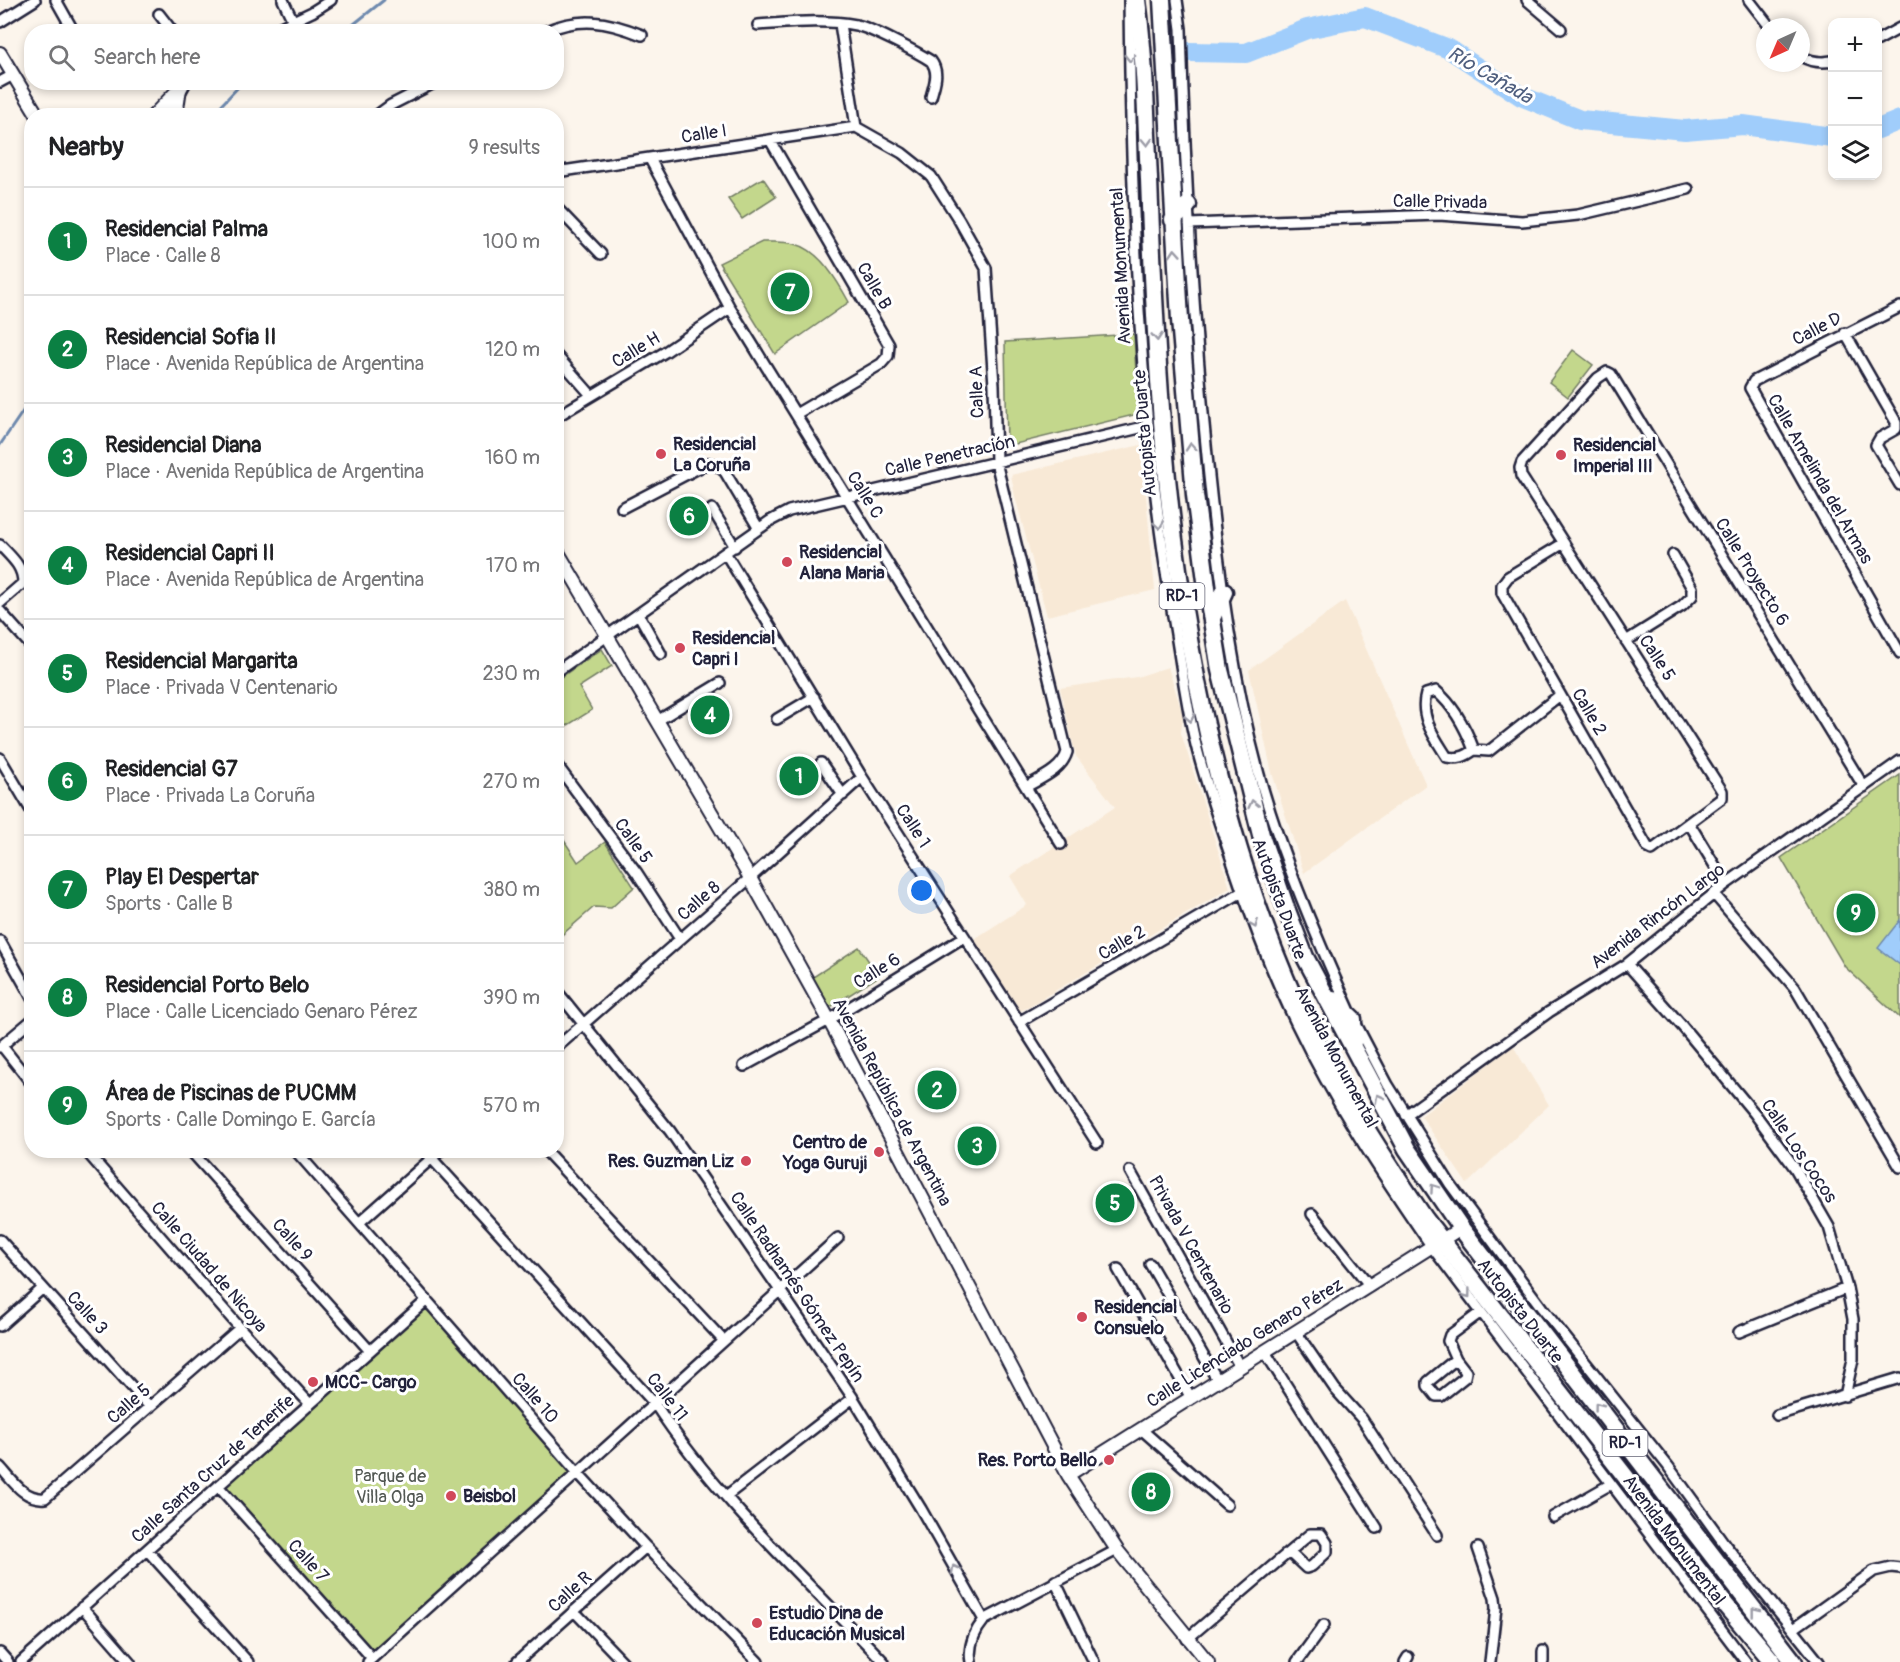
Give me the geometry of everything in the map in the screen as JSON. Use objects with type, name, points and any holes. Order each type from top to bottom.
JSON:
[{"type":"highway","name":"Autopista Duarte","points":[[1137,0],[1143,44],[1163,436],[1180,580],[1201,710],[1232,826],[1266,928],[1298,1007],[1342,1089],[1436,1244],[1773,1662]]},
{"type":"highway","name":"Autopista Duarte","points":[[1162,0],[1172,186],[1181,222],[1180,320],[1195,495],[1212,618],[1220,670],[1262,839],[1305,957],[1407,1149],[1461,1228],[1794,1662]]},
{"type":"highway","points":[[1172,186],[1188,202],[1181,222]]},
{"type":"highway","points":[[1205,568],[1223,587],[1212,618]]},
{"type":"highway","points":[[1324,991],[1353,1019],[1353,1047]]},
{"type":"main road","points":[[0,53],[33,108]]},
{"type":"main road","points":[[161,108],[178,90]]},
{"type":"main road","points":[[178,108],[182,90]]},
{"type":"main road","name":"Avenida República de Argentina","points":[[564,563],[750,878],[829,1020],[1068,1475],[1117,1550],[1208,1662]]},
{"type":"main road","name":"Calle Licenciado Genaro Pérez","points":[[1068,1475],[1461,1228]]},
{"type":"street","points":[[0,22],[35,0]]},
{"type":"street","points":[[56,0],[70,24]]},
{"type":"street","points":[[283,0],[293,21]]},
{"type":"street","points":[[287,24],[331,0]]},
{"type":"street","name":"Avenida Monumental","points":[[1129,0],[1138,316],[1155,501],[1190,719],[1214,809],[1242,892],[1296,1023],[1352,1126],[1389,1185],[1436,1244],[1481,1312],[1746,1662]]},
{"type":"street","points":[[1177,0],[1181,29],[1188,202]]},
{"type":"street","points":[[1181,29],[1183,0]]},
{"type":"street","points":[[1527,0],[1561,29]]},
{"type":"street","points":[[1749,0],[1763,18]]},
{"type":"street","points":[[159,14],[167,24]]},
{"type":"street","points":[[564,26],[597,22],[616,25],[642,35]]},
{"type":"street","points":[[840,24],[856,127]]},
{"type":"street","points":[[758,25],[840,24],[856,25],[870,30],[931,61],[936,71],[931,97]]},
{"type":"street","points":[[1882,38],[1900,28]]},
{"type":"street","points":[[1810,60],[1828,62]]},
{"type":"street","points":[[0,82],[13,75]]},
{"type":"street","points":[[171,108],[180,90]]},
{"type":"street","points":[[387,108],[420,90]]},
{"type":"street","name":"Calle I","points":[[564,171],[856,127]]},
{"type":"street","name":"Calle A","points":[[856,127],[902,153],[931,176],[986,268],[994,386],[996,462],[1067,752],[1065,759],[1058,767],[1026,787]]},
{"type":"street","name":"Calle B","points":[[770,140],[889,345],[888,356],[881,364],[796,414]]},
{"type":"street","name":"Calle C","points":[[650,159],[730,308],[1061,844]]},
{"type":"street","name":"Calle Privada","points":[[1181,222],[1439,215],[1522,221],[1578,215],[1688,189]]},
{"type":"street","points":[[564,215],[601,254]]},
{"type":"street","name":"Avenida Monumental","points":[[1181,222],[1223,587],[1237,672],[1263,787],[1282,851],[1323,952],[1353,1019],[1406,1115],[1450,1184],[1523,1283],[1668,1466],[1726,1546],[1819,1662]]},
{"type":"street","name":"Calle D","points":[[1751,384],[1845,333],[1900,307]]},
{"type":"street","name":"Calle H","points":[[564,412],[665,352],[730,308]]},
{"type":"street","points":[[1845,333],[1897,426],[1896,429],[1880,438],[1876,445],[1900,485]]},
{"type":"street","points":[[564,364],[591,395]]},
{"type":"street","name":"Calle 5","points":[[1611,374],[1607,372],[1598,378],[1522,462],[1521,476],[1722,791],[1722,798],[1689,823]]},
{"type":"street","name":"Calle Proyecto 6","points":[[1611,374],[1864,787]]},
{"type":"street","name":"Calle Amelinda del Armas","points":[[1751,384],[1750,391],[1900,653]]},
{"type":"street","name":"Calle Penetración","points":[[564,667],[759,529],[789,512],[1148,426]]},
{"type":"street","points":[[622,508],[708,463],[725,472],[759,529]]},
{"type":"street","points":[[712,509],[735,547]]},
{"type":"street","name":"Calle 2","points":[[1564,543],[1508,578],[1501,588],[1648,848],[1652,849],[1689,823]]},
{"type":"street","points":[[0,545],[20,566],[23,574],[23,583],[0,603]]},
{"type":"street","name":"Calle 1","points":[[726,554],[862,777],[1097,1143]]},
{"type":"street","points":[[1626,641],[1682,606],[1692,596],[1692,588],[1673,555]]},
{"type":"street","points":[[0,611],[24,638]]},
{"type":"street","points":[[639,615],[661,654]]},
{"type":"street","points":[[657,721],[720,683]]},
{"type":"street","points":[[1474,750],[1443,697],[1436,691],[1426,694],[1423,704],[1426,721],[1447,757],[1457,759],[1474,750],[1489,752],[1560,695]]},
{"type":"street","points":[[777,719],[814,697]]},
{"type":"street","points":[[0,758],[24,798]]},
{"type":"street","name":"Avenida Rincón Largo","points":[[1406,1115],[1549,1012],[1627,963],[1726,884],[1900,761]]},
{"type":"street","points":[[821,764],[843,795]]},
{"type":"street","name":"Calle 5","points":[[564,775],[636,873],[680,939]]},
{"type":"street","name":"Calle 8","points":[[564,1041],[862,777]]},
{"type":"street","points":[[1689,823],[1726,884]]},
{"type":"street","name":"Calle 2","points":[[1019,1022],[1242,892]]},
{"type":"street","points":[[1714,894],[1795,988],[1900,1167]]},
{"type":"street","name":"Calle 6","points":[[744,1066],[829,1020],[964,937]]},
{"type":"street","points":[[0,941],[24,984]]},
{"type":"street","name":"Calle Los Cocos","points":[[1627,963],[1755,1114],[1795,1168],[1829,1227],[1847,1288],[1853,1319],[1854,1341],[1845,1396]]},
{"type":"street","name":"Calle Radhamés Gómez Pepín","points":[[564,1000],[670,1131],[853,1398],[921,1509],[984,1620]]},
{"type":"street","points":[[24,1027],[1,1046],[24,1074]]},
{"type":"street","name":"Calle Ciudad de Nicoya","points":[[92,1158],[240,1328],[310,1404]]},
{"type":"street","name":"Calle 9","points":[[197,1158],[370,1351]]},
{"type":"street","name":"Calle 10","points":[[302,1158],[578,1473],[758,1662]]},
{"type":"street","points":[[552,1158],[723,1340]]},
{"type":"street","points":[[360,1222],[432,1159]]},
{"type":"street","name":"Calle 11","points":[[432,1159],[655,1404],[679,1440],[726,1496],[884,1662]]},
{"type":"street","name":"Privada V Centenario","points":[[1130,1171],[1240,1367]]},
{"type":"street","points":[[1312,1214],[1370,1286]]},
{"type":"street","points":[[370,1660],[838,1238]]},
{"type":"street","name":"Calle 3","points":[[0,1240],[150,1407]]},
{"type":"street","points":[[1150,1264],[1218,1381]]},
{"type":"street","points":[[1118,1269],[1191,1398]]},
{"type":"street","points":[[0,1326],[43,1288]]},
{"type":"street","points":[[1739,1332],[1847,1288]]},
{"type":"street","name":"Calle Santa Cruz de Tenerife","points":[[21,1662],[427,1300]]},
{"type":"street","points":[[1456,1359],[1448,1341],[1450,1335],[1481,1312]]},
{"type":"street","name":"Calle 5","points":[[0,1467],[27,1495],[37,1499],[45,1498],[240,1328]]},
{"type":"street","points":[[1296,1332],[1335,1389],[1362,1419],[1437,1535]]},
{"type":"street","points":[[1265,1352],[1377,1528]]},
{"type":"street","points":[[1777,1415],[1900,1378]]},
{"type":"street","points":[[726,1496],[853,1398]]},
{"type":"street","points":[[1141,1429],[1227,1505]]},
{"type":"street","points":[[1553,1517],[1611,1484]]},
{"type":"street","name":"Calle 7","points":[[218,1486],[370,1660]]},
{"type":"street","name":"Calle R","points":[[517,1662],[646,1547]]},
{"type":"street","points":[[1478,1548],[1495,1598],[1490,1662]]},
{"type":"street","points":[[147,1550],[248,1662]]},
{"type":"street","points":[[971,1662],[971,1643],[976,1629],[984,1620],[1117,1550]]},
{"type":"street","points":[[1188,1639],[1289,1552]]},
{"type":"street","points":[[1793,1629],[1874,1571],[1891,1567],[1900,1569]]},
{"type":"street","points":[[1055,1581],[1094,1662]]},
{"type":"street","points":[[82,1607],[130,1662]]},
{"type":"street","points":[[574,1611],[623,1662]]},
{"type":"street","points":[[1297,1662],[1324,1625]]},
{"type":"street","points":[[1543,1662],[1544,1651]]},
{"type":"street","points":[[0,1653],[8,1662]]},
{"type":"shaded area","points":[[1141,445],[1155,590],[1047,616],[1011,475]]},
{"type":"shaded area","points":[[1345,601],[1426,785],[1304,873],[1272,773],[1249,670]]},
{"type":"shaded area","points":[[1168,667],[1183,715],[1181,733],[1230,888],[1019,1012],[968,943],[1027,905],[1010,876],[1115,807],[1076,756],[1060,688],[1137,677]]},
{"type":"shaded area","points":[[1513,1046],[1549,1105],[1467,1184],[1421,1116]]},
{"type":"green space","points":[[763,178],[776,197],[742,219],[728,199]]},
{"type":"green space","points":[[762,242],[791,243],[804,247],[827,268],[849,302],[775,354],[719,263]]},
{"type":"green space","points":[[1134,334],[1138,414],[1007,446],[1005,342]]},
{"type":"green space","points":[[1573,350],[1593,365],[1568,397],[1549,382]]},
{"type":"green space","points":[[602,649],[612,666],[579,687],[592,710],[564,728],[564,675]]},
{"type":"green space","points":[[1900,775],[1900,1018],[1845,967],[1781,858]]},
{"type":"green space","points":[[564,840],[578,862],[605,842],[634,887],[611,908],[594,907],[564,933]]},
{"type":"green space","points":[[859,947],[879,976],[829,1008],[810,979]]},
{"type":"green space","name":"Parque de Villa Olga","points":[[427,1300],[578,1473],[372,1658],[218,1486]]},
{"type":"water","points":[[1900,920],[1900,965],[1878,948]]},
{"type":"waterway","points":[[354,24],[384,0]]},
{"type":"waterway","name":"Río Cañada","points":[[1189,52],[1246,53],[1307,29],[1365,17],[1449,49],[1521,96],[1580,120],[1685,130],[1743,125],[1828,136]]},
{"type":"waterway","points":[[219,108],[235,90]]},
{"type":"waterway","name":"Río Cañada","points":[[1882,127],[1900,120]]},
{"type":"waterway","points":[[0,445],[24,410]]},
{"type":"place","name":"Play El Despertar","points":[[790,292]]},
{"type":"place","name":"Residencial La Coruña","points":[[661,454]]},
{"type":"place","name":"Residencial Imperial III","points":[[1561,455]]},
{"type":"place","name":"Residencial G7","points":[[689,516]]},
{"type":"place","name":"Residencial Alana Maria","points":[[787,562]]},
{"type":"place","name":"Residencial Capri I","points":[[680,648]]},
{"type":"place","name":"Residencial Capri II","points":[[710,715]]},
{"type":"place","name":"Residencial Palma","points":[[799,776]]},
{"type":"place","name":"Área de Piscinas de PUCMM","points":[[1856,913]]},
{"type":"place","name":"Residencial Sofia II","points":[[937,1090]]},
{"type":"place","name":"Residencial Diana","points":[[977,1146]]},
{"type":"place","name":"Centro de Yoga Guruji","points":[[879,1152]]},
{"type":"place","name":"Res. Guzman Liz","points":[[746,1161]]},
{"type":"place","name":"Residencial Margarita","points":[[1115,1203]]},
{"type":"place","name":"Residencial Consuelo","points":[[1082,1317]]},
{"type":"place","name":"MCC- Cargo","points":[[313,1382]]},
{"type":"place","name":"Res. Porto Bello","points":[[1109,1460]]},
{"type":"place","name":"Residencial Porto Belo","points":[[1151,1492]]},
{"type":"place","name":"Beisbol","points":[[451,1496]]},
{"type":"place","name":"Estudio Dina de Educación Musical","points":[[757,1623]]}]
